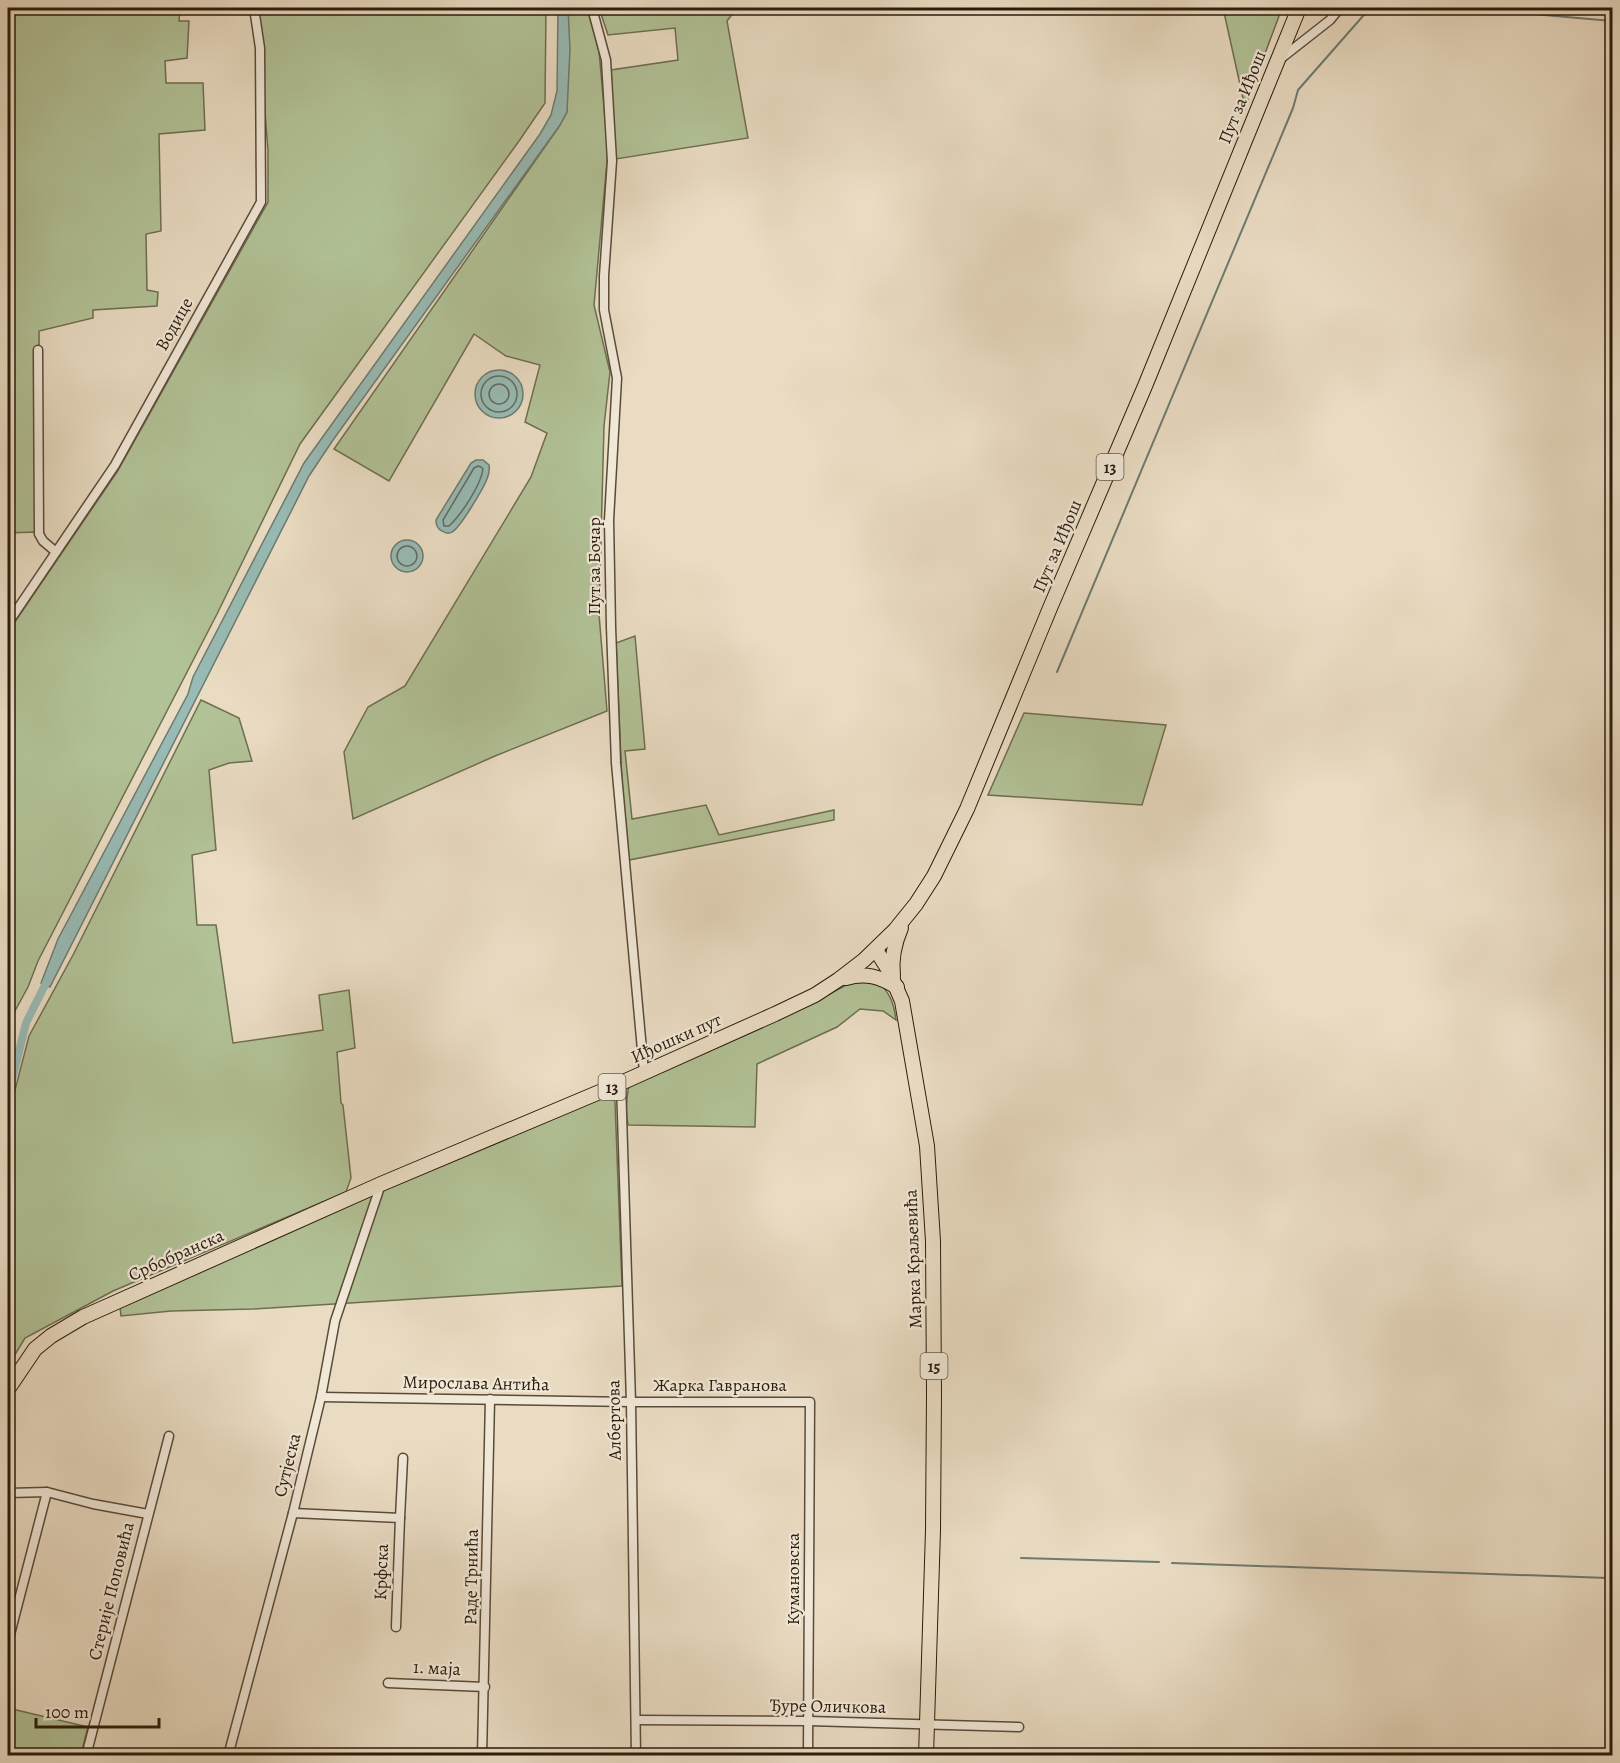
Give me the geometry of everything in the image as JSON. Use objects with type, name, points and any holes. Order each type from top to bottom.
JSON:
[{"type":"main road","name":"Пут за Иђош","points":[[876,950],[905,919],[934,876],[967,809],[1145,386],[1299,8]]},
{"type":"main road","points":[[896,984],[892,959],[894,945],[905,919]]},
{"type":"main road","name":"Иђошки пут","points":[[381,1184],[621,1083],[815,995],[876,950]]},
{"type":"main road","name":"Марка Краљевића","points":[[876,950],[896,984],[905,1014],[927,1146],[933,1241],[933,1507],[926,1755]]},
{"type":"main road","points":[[838,980],[874,975],[896,984]]},
{"type":"main road","name":"Србобранска","points":[[8,1389],[35,1349],[51,1336],[83,1317],[381,1184]]},
{"type":"street","name":"Водице","points":[[8,623],[115,465],[261,202],[260,48],[254,8]]},
{"type":"street","name":"Пут за Бочар","points":[[592,8],[606,60],[612,161],[604,276],[604,310],[617,378],[609,520],[616,763],[644,1072]]},
{"type":"street","points":[[1276,62],[1330,20],[1340,8]]},
{"type":"street","points":[[1591,8],[1612,9]]},
{"type":"street","points":[[38,350],[39,534],[43,542],[56,552]]},
{"type":"street","name":"Албертова","points":[[621,1083],[630,1402],[636,1755]]},
{"type":"street","name":"Сутјеска","points":[[228,1755],[321,1397],[335,1321],[381,1184]]},
{"type":"street","name":"Мирослава Антића","points":[[321,1397],[630,1402]]},
{"type":"street","name":"Раде Трнића","points":[[482,1755],[490,1399]]},
{"type":"street","name":"Жарка Гавранова","points":[[630,1402],[810,1402]]},
{"type":"street","name":"Кумановска","points":[[808,1755],[810,1402]]},
{"type":"street","name":"Стерије Поповића","points":[[86,1755],[169,1436]]},
{"type":"street","name":"Крфска","points":[[396,1627],[403,1458]]},
{"type":"street","points":[[8,1493],[47,1492],[93,1504],[148,1514]]},
{"type":"street","points":[[8,1642],[47,1492]]},
{"type":"street","name":"Крфска","points":[[292,1513],[399,1518]]},
{"type":"street","name":"1. маја","points":[[388,1683],[485,1687]]},
{"type":"street","name":"Ђуре Оличкова","points":[[636,1720],[809,1721],[1019,1727]]},
{"type":"green space","points":[[8,8],[180,8],[179,21],[189,21],[187,58],[165,61],[166,83],[203,83],[205,130],[159,134],[161,231],[146,234],[147,290],[158,292],[157,306],[93,310],[93,318],[39,331],[41,527],[45,536],[35,532],[8,533]]},
{"type":"green space","points":[[257,8],[546,8],[545,103],[300,444],[217,614],[38,961],[28,987],[10,1020],[8,1032],[8,632],[117,472],[268,202],[268,151]]},
{"type":"green space","points":[[568,8],[587,8],[599,51],[608,151],[594,305],[610,372],[604,426],[599,614],[607,711],[495,756],[353,819],[344,752],[368,707],[405,686],[531,477],[547,433],[525,422],[540,365],[506,356],[474,334],[389,481],[334,449],[567,112]]},
{"type":"green space","points":[[599,8],[737,8],[727,21],[748,138],[616,159],[611,70],[678,60],[675,28],[608,35]]},
{"type":"green space","points":[[1223,8],[1282,8],[1245,107]]},
{"type":"green space","points":[[635,636],[645,749],[625,751],[632,819],[706,805],[719,835],[834,810],[834,820],[629,860],[622,783],[616,643]]},
{"type":"green space","points":[[201,700],[239,718],[252,761],[229,763],[209,770],[216,850],[192,855],[197,925],[216,925],[233,1043],[323,1030],[319,995],[349,990],[355,1048],[337,1052],[351,1178],[346,1192],[113,1291],[25,1338],[8,1366],[8,1117],[29,1036],[73,955]]},
{"type":"green space","points":[[1024,713],[1166,725],[1142,805],[988,795]]},
{"type":"green space","points":[[876,979],[890,998],[896,1020],[883,1011],[860,1009],[837,1027],[757,1064],[755,1127],[628,1125],[626,1105],[629,1085],[818,1000],[854,981]]},
{"type":"green space","points":[[611,1094],[615,1102],[622,1286],[253,1309],[171,1311],[121,1316],[120,1307],[387,1189]]},
{"type":"green space","points":[[8,1708],[88,1727],[81,1755],[8,1755]]},
{"type":"water","points":[[558,8],[568,8],[570,49],[567,112],[560,125],[309,476],[50,987],[41,983],[58,939],[188,694],[193,677],[304,463],[540,134],[551,115],[557,91]]},
{"type":"water","points":[[494,370],[504,370],[516,377],[523,389],[523,399],[516,411],[504,418],[494,418],[479,407],[475,399],[475,389],[486,374]]},
{"type":"water","points":[[483,460],[489,465],[487,479],[456,529],[448,533],[444,532],[438,528],[436,520],[471,463]]},
{"type":"water","points":[[407,540],[419,544],[423,556],[419,568],[407,572],[395,568],[391,556],[395,544]]},
{"type":"waterway","points":[[1057,672],[1293,108],[1298,90],[1370,8]]},
{"type":"waterway","points":[[1464,8],[1612,21]]},
{"type":"waterway","points":[[8,1096],[26,1023],[50,975]]},
{"type":"waterway","points":[[1021,1558],[1159,1562]]},
{"type":"waterway","points":[[1172,1563],[1608,1578],[1612,1575]]}]
